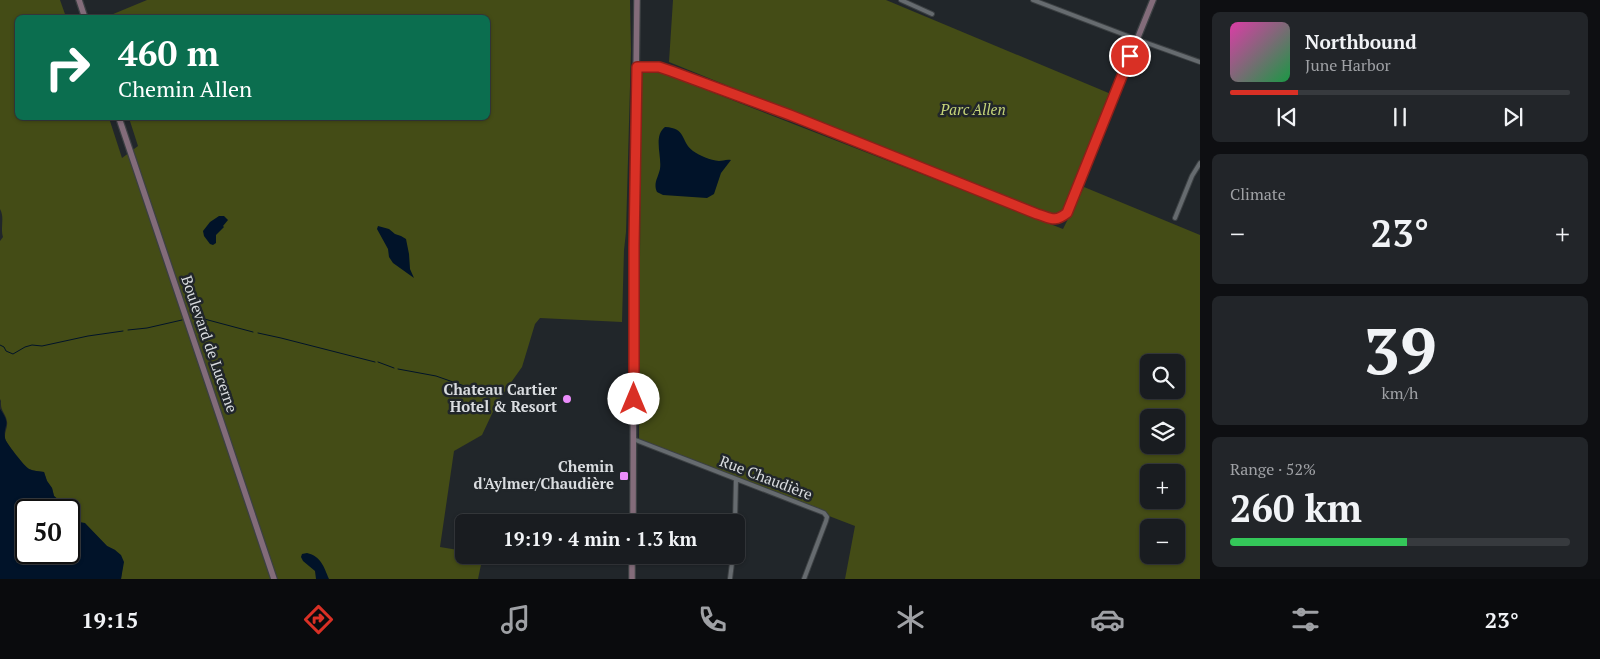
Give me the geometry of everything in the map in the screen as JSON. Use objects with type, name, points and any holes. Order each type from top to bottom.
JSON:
[{"type":"main road","points":[[79,0],[84,15]]},
{"type":"main road","points":[[633,514],[637,0]]},
{"type":"main road","points":[[637,67],[659,67],[671,71],[790,115],[1037,214],[1059,219],[1067,213],[1153,0]]},
{"type":"main road","name":"Boulevard de Lucerne","points":[[120,120],[274,579]]},
{"type":"main road","points":[[632,564],[632,579]]},
{"type":"street","points":[[901,0],[932,14]]},
{"type":"street","points":[[1033,0],[1200,62]]},
{"type":"street","points":[[1174,218],[1192,176],[1200,163]]},
{"type":"street","name":"Rue Chaudière","points":[[633,439],[824,513],[827,517],[826,521],[804,579]]},
{"type":"street","points":[[735,514],[736,479]]},
{"type":"street","points":[[730,579],[732,564]]},
{"type":"green space","points":[[0,0],[60,0],[65,15],[15,15],[15,120],[110,120],[122,158],[138,146],[130,120],[490,120],[490,15],[111,15],[147,0],[630,0],[631,50],[622,322],[540,318],[535,324],[522,367],[498,401],[482,435],[454,451],[440,547],[455,550],[455,564],[481,564],[478,579],[121,579],[123,562],[115,550],[80,525],[80,499],[58,499],[54,496],[44,472],[29,469],[5,438],[7,422],[1,408],[0,399],[0,241],[3,237],[0,209]]},
{"type":"green space","name":"Parc Allen","points":[[673,0],[886,0],[1111,94],[1066,207],[1060,213],[1050,213],[896,154],[669,62]]},
{"type":"green space","points":[[650,68],[1063,229],[1084,187],[1200,235],[1200,579],[845,579],[855,526],[639,443],[641,71]]},
{"type":"water","points":[[665,127],[680,132],[689,147],[699,155],[719,161],[731,160],[721,173],[714,194],[707,198],[663,195],[657,192],[656,183],[660,169],[659,136]]},
{"type":"water","points":[[219,216],[224,216],[228,220],[216,235],[216,243],[213,245],[204,236],[203,231],[210,222]]},
{"type":"water","points":[[378,226],[389,229],[406,239],[410,269],[414,278],[393,263],[377,229]]},
{"type":"water","points":[[0,409],[6,419],[5,438],[8,444],[29,469],[44,472],[54,496],[58,499],[15,499],[15,564],[80,564],[80,522],[85,523],[107,546],[121,555],[124,562],[121,579],[0,579]]},
{"type":"water","points":[[307,553],[319,559],[329,579],[316,579],[315,571],[301,557],[302,554]]},
{"type":"waterway","points":[[193,316],[253,332]]},
{"type":"waterway","points":[[128,330],[182,320]]},
{"type":"waterway","points":[[0,345],[6,351],[13,354],[32,345],[42,346],[123,331]]},
{"type":"waterway","points":[[258,333],[375,362]]},
{"type":"waterway","points":[[378,362],[394,368]]},
{"type":"waterway","points":[[398,369],[436,376],[473,389]]},
{"type":"place","name":"Chateau Cartier Hotel & Resort","points":[[567,399]]},
{"type":"place","name":"Chemin d'Aylmer/Chaudière","points":[[624,476]]},
{"type":"route","points":[[634,399],[637,67],[659,67],[671,71],[790,115],[1037,214],[1059,219],[1067,213],[1130,56]]}]
